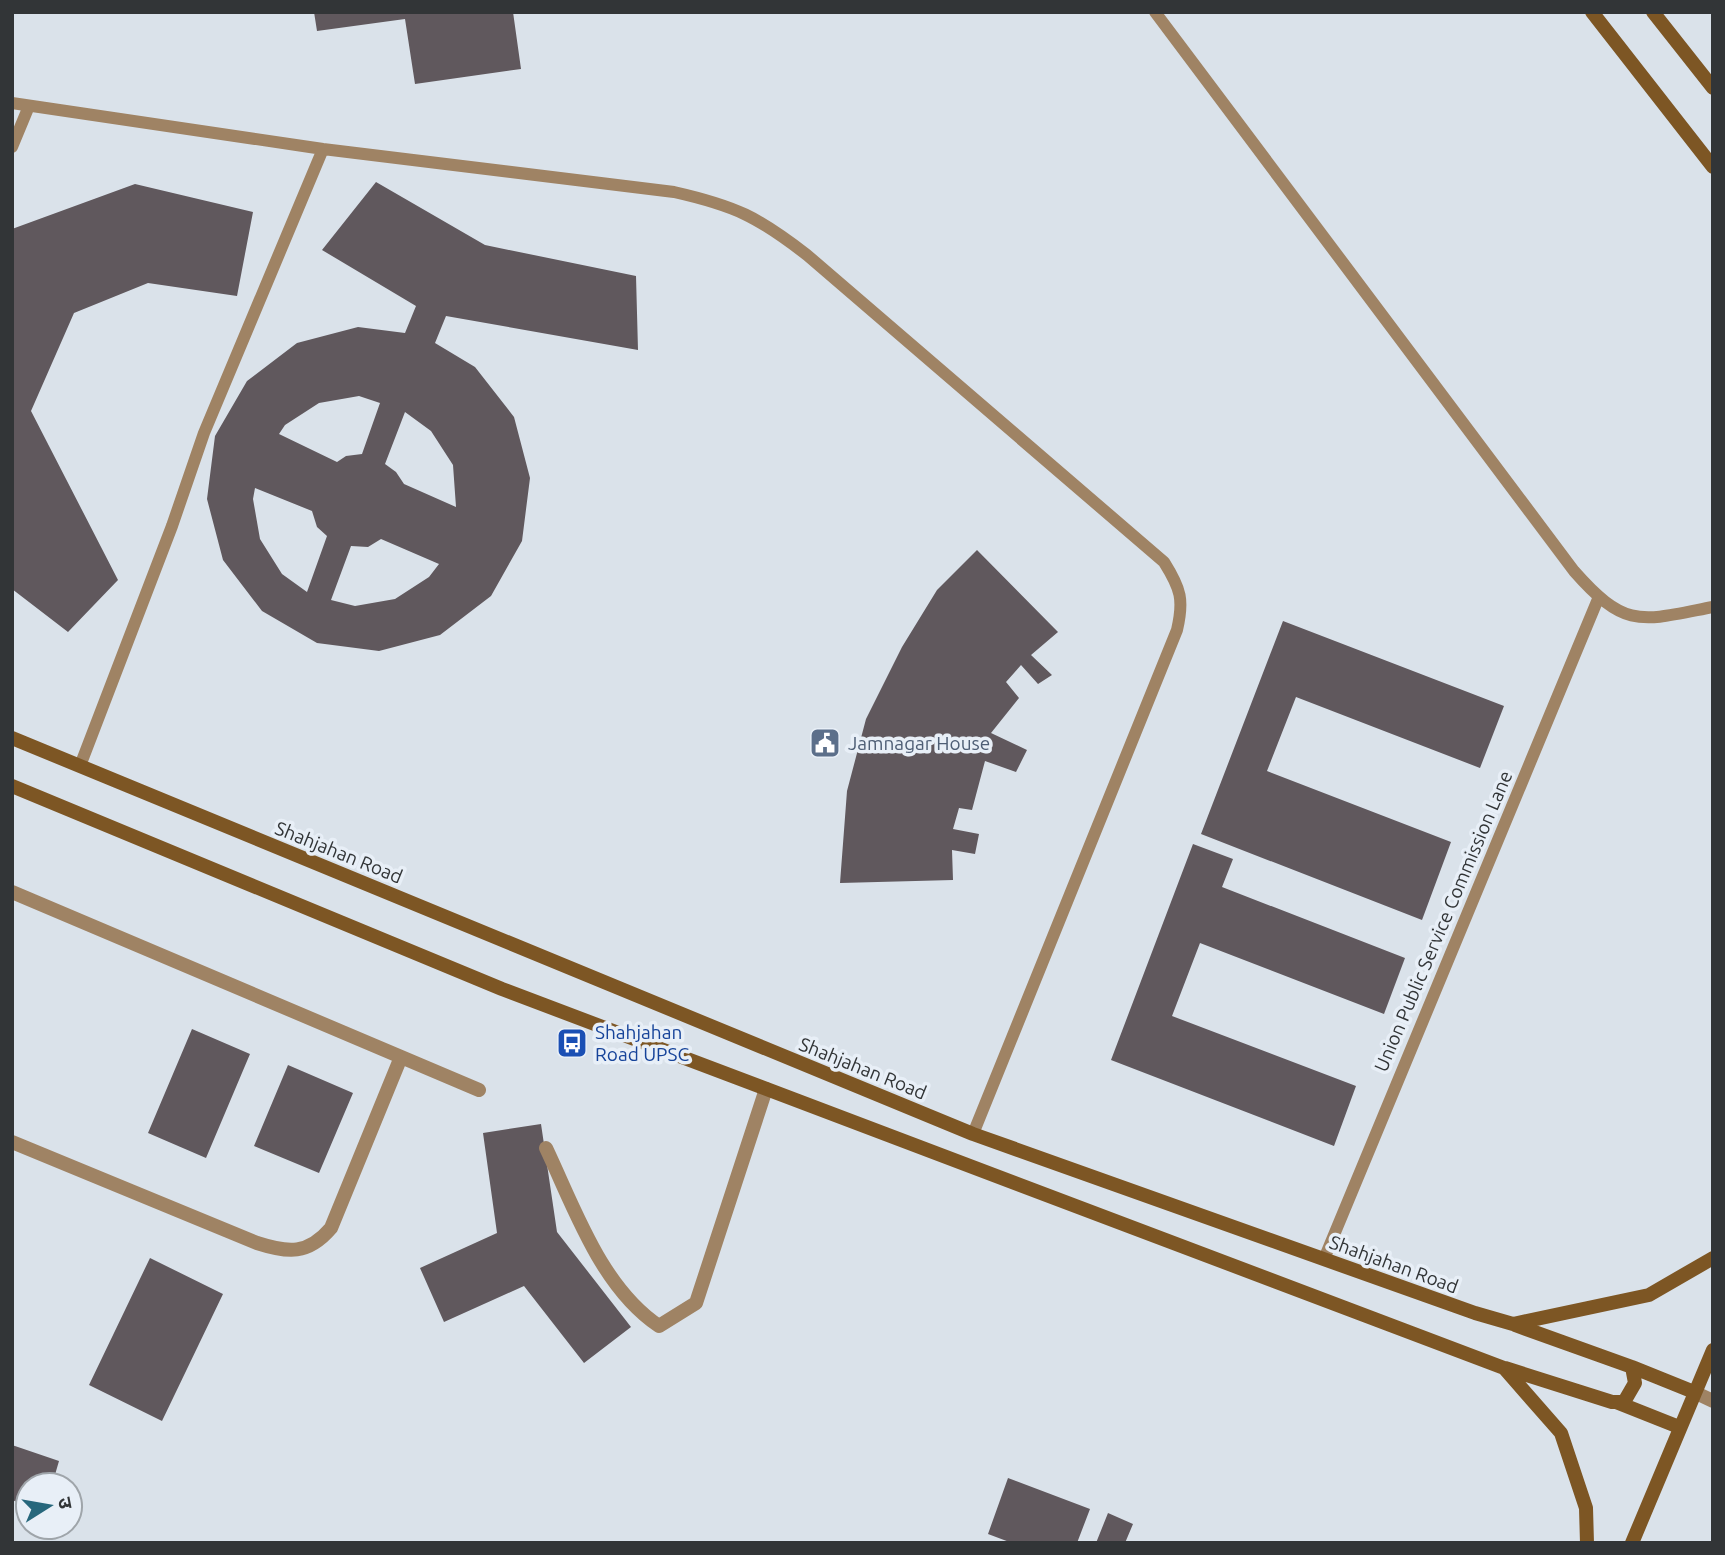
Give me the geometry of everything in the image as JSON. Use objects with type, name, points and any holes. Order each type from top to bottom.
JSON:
[{"type":"main road","points":[[1592,12],[1713,167]]},
{"type":"main road","points":[[1653,12],[1713,88]]},
{"type":"main road","name":"Shahjahan Road","points":[[12,738],[974,1134],[1513,1324],[1694,1392]]},
{"type":"main road","points":[[12,786],[502,989],[1504,1368],[1616,1402],[1679,1427]]},
{"type":"main road","points":[[1513,1324],[1649,1296],[1713,1258]]},
{"type":"main road","points":[[1632,1543],[1713,1350]]},
{"type":"main road","points":[[1616,1402],[1624,1402],[1631,1394],[1635,1383],[1632,1367]]},
{"type":"main road","points":[[1504,1368],[1561,1433],[1586,1508],[1587,1543]]},
{"type":"street","points":[[12,892],[479,1090]]},
{"type":"street","points":[[12,1142],[257,1242],[282,1251],[302,1249],[319,1242],[331,1228],[401,1057]]},
{"type":"street","points":[[546,1148],[597,1253],[637,1311],[659,1326],[696,1303],[766,1089]]},
{"type":"street","points":[[1694,1392],[1713,1401]]},
{"type":"lane","points":[[1155,12],[1574,571],[1598,599],[1630,618],[1660,617],[1713,607]]},
{"type":"lane","points":[[12,103],[323,149],[674,192],[717,202],[760,219],[807,255],[1164,562],[1176,581],[1183,605],[1177,630],[974,1134]]},
{"type":"lane","points":[[12,147],[29,106]]},
{"type":"lane","points":[[80,766],[172,526],[204,432],[323,149]]},
{"type":"lane","name":"Union Public Service Commission Lane","points":[[1324,1259],[1598,599]]},
{"type":"building","points":[[314,12],[513,12],[521,69],[415,84],[405,19],[317,31]]},
{"type":"building","points":[[376,182],[485,245],[636,276],[638,350],[446,316],[435,343],[475,367],[514,417],[530,478],[522,541],[491,596],[440,635],[379,651],[317,643],[262,611],[223,560],[207,499],[215,436],[247,381],[297,343],[358,327],[405,333],[416,306],[322,250]],"holes":[[[359,396],[380,403],[362,454],[346,456],[337,462],[279,434],[285,425],[319,403]],[[405,412],[431,431],[453,465],[456,507],[404,484],[396,472],[385,464]],[[255,488],[312,511],[317,527],[327,536],[307,592],[282,574],[260,539],[253,499]],[[381,539],[439,564],[429,577],[395,599],[355,606],[331,600],[351,546],[368,547]]]},
{"type":"building","points":[[135,184],[253,212],[237,296],[148,283],[74,313],[31,411],[118,580],[68,632],[12,589],[12,229]]},
{"type":"building","points":[[977,550],[1058,632],[1031,655],[1052,675],[1038,684],[1021,665],[1006,682],[1019,698],[991,733],[1027,750],[1016,772],[985,761],[972,810],[959,808],[953,829],[979,834],[975,854],[952,850],[953,880],[840,883],[847,791],[866,719],[902,647],[937,590]]},
{"type":"building","points":[[1283,621],[1504,706],[1480,768],[1296,697],[1267,771],[1451,842],[1422,920],[1201,834]]},
{"type":"building","points":[[1193,844],[1233,859],[1222,887],[1405,958],[1384,1014],[1200,943],[1172,1016],[1356,1086],[1334,1146],[1111,1060]]},
{"type":"building","points":[[192,1029],[250,1054],[206,1158],[148,1133]]},
{"type":"building","points":[[288,1065],[353,1093],[319,1173],[254,1146]]},
{"type":"building","points":[[541,1124],[557,1232],[631,1327],[584,1363],[524,1286],[444,1322],[420,1268],[497,1233],[483,1133]]},
{"type":"building","points":[[150,1258],[223,1294],[162,1421],[89,1385]]},
{"type":"building","points":[[12,1445],[59,1461],[56,1471],[14,1471],[14,1501]]},
{"type":"building","points":[[1008,1478],[1090,1509],[1077,1543],[1012,1543],[988,1534]]},
{"type":"building","points":[[1108,1513],[1133,1524],[1125,1543],[1096,1543]]},
{"type":"place","name":"Jamnagar House","points":[[825,743]]},
{"type":"place","name":"Shahjahan Road UPSC","points":[[572,1043]]}]
